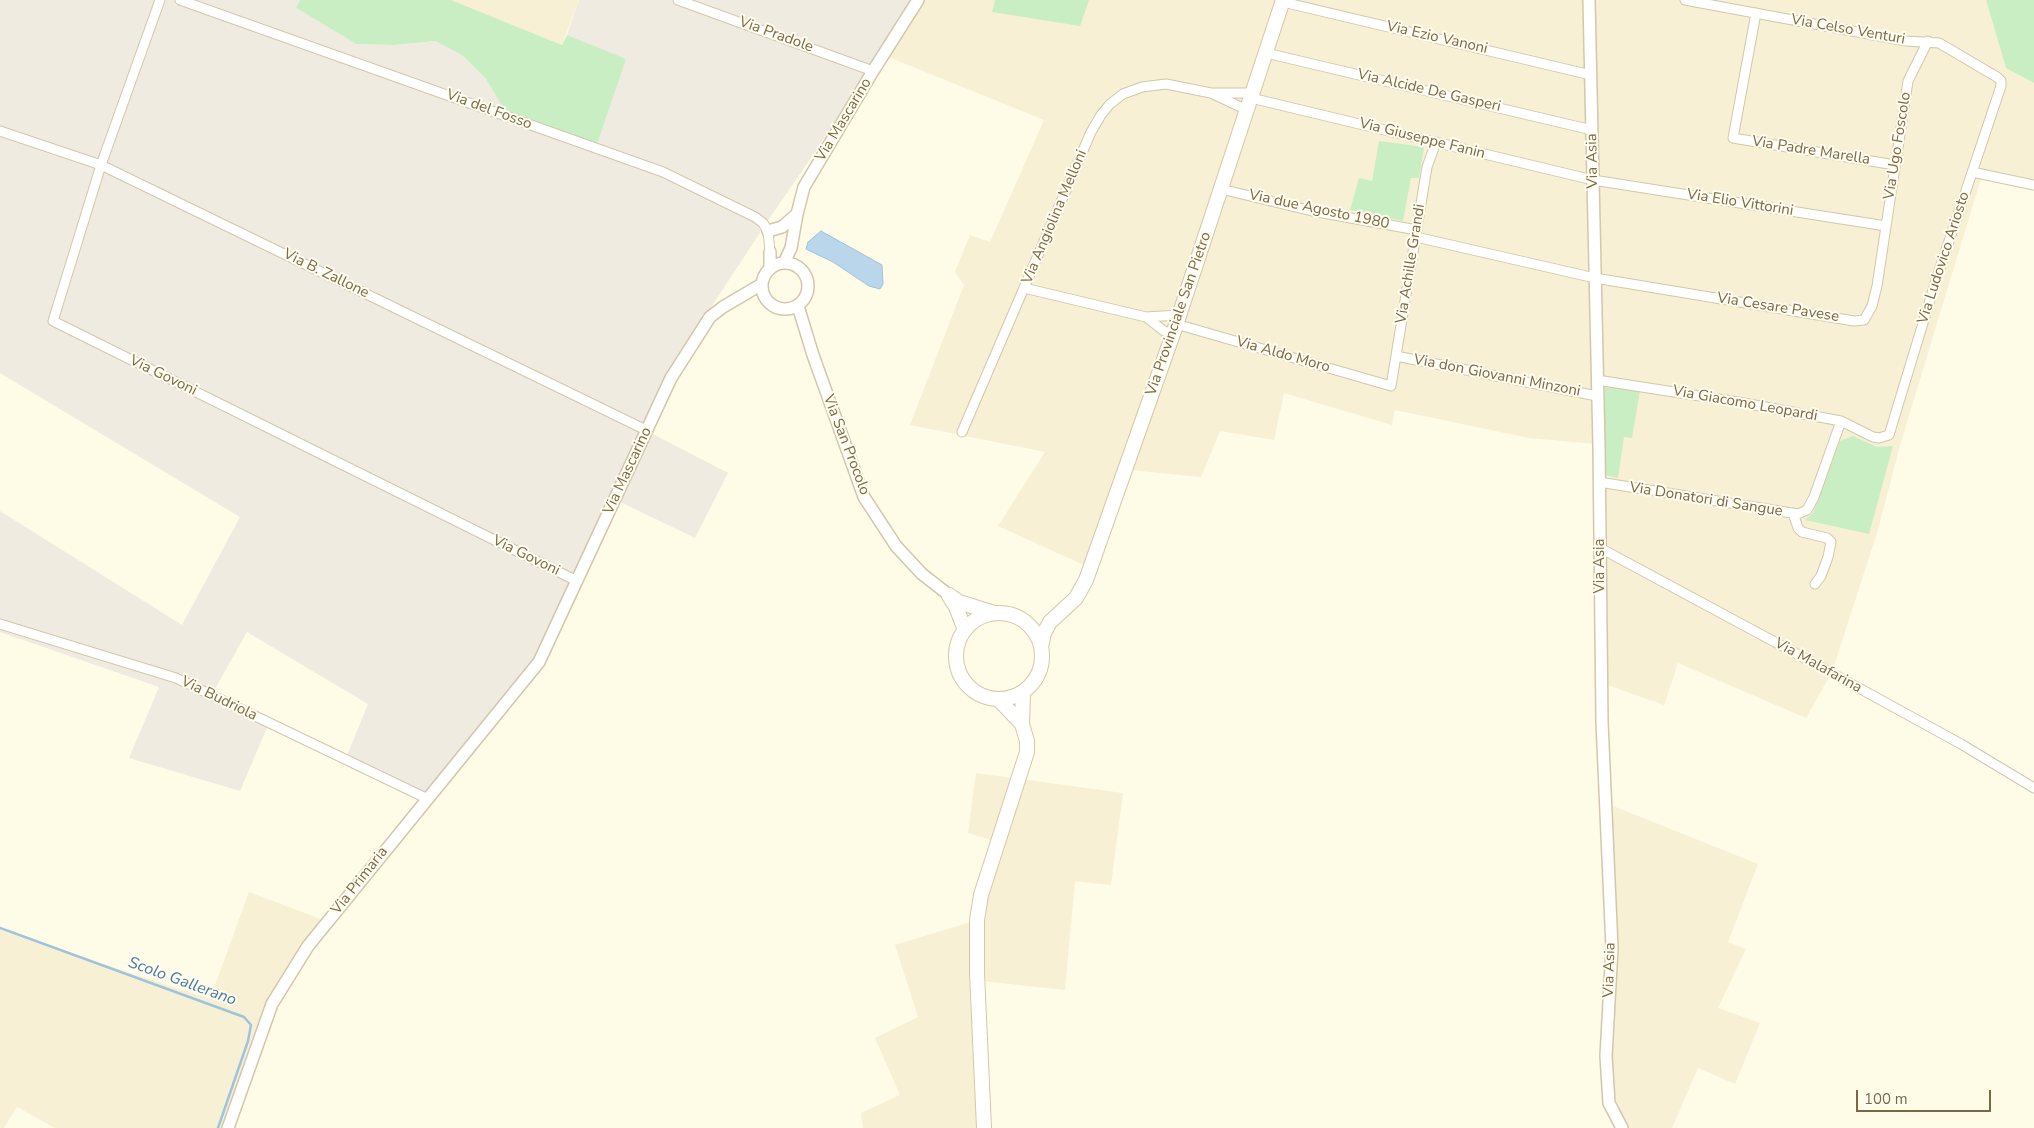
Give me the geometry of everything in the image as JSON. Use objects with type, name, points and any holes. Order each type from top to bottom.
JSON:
[{"type":"main road","name":"Via Provinciale San Pietro","points":[[1055,617],[1065,610],[1076,598],[1086,580],[1176,324],[1283,1]]},
{"type":"main road","points":[[949,595],[958,602],[996,613],[1015,616],[1034,631],[1041,648]]},
{"type":"main road","points":[[949,595],[965,630]]},
{"type":"main road","points":[[996,613],[981,617],[965,630],[958,644],[956,655],[960,673],[965,683],[975,692],[986,697],[998,699],[1015,696],[1023,692],[1036,679],[1040,668],[1044,633],[1055,617]]},
{"type":"main road","points":[[1024,622],[1055,617]]},
{"type":"main road","points":[[984,1128],[978,990],[978,912],[981,895],[1027,752],[1027,741],[1022,724],[1023,692]]},
{"type":"main road","points":[[998,699],[1022,724]]},
{"type":"street","name":"Via Govoni","points":[[160,0],[101,165],[53,321],[577,581]]},
{"type":"street","name":"Via del Fosso","points":[[180,0],[663,172],[755,217],[763,223],[768,231]]},
{"type":"street","name":"Via Pradole","points":[[678,0],[873,71]]},
{"type":"street","name":"Via Mascarino","points":[[782,265],[791,248],[804,187],[918,0]]},
{"type":"street","name":"Via Asia","points":[[1589,0],[1602,722],[1612,948],[1606,1056],[1609,1103],[1622,1128]]},
{"type":"street","name":"Via Celso Venturi","points":[[1685,0],[1906,41],[1939,43],[2001,81]]},
{"type":"street","name":"Via Ezio Vanoni","points":[[1283,1],[1591,75]]},
{"type":"street","name":"Via Padre Marella","points":[[1756,13],[1733,138],[1895,164]]},
{"type":"street","name":"Via Ugo Foscolo","points":[[1886,226],[1908,81],[1928,41]]},
{"type":"street","name":"Via Alcide De Gasperi","points":[[1266,53],[1592,130]]},
{"type":"street","name":"Via Ludovico Ariosto","points":[[1889,435],[1972,172],[2002,86],[2001,81]]},
{"type":"street","name":"Via Angiolina Melloni","points":[[962,432],[1091,132],[1110,104],[1123,94],[1152,85],[1166,84],[1250,100]]},
{"type":"street","name":"Via Angiolina Melloni","points":[[1212,94],[1250,100]]},
{"type":"street","name":"Via Giuseppe Fanin","points":[[1250,100],[1593,180]]},
{"type":"street","name":"Via B. Zallone","points":[[0,131],[101,165],[646,430]]},
{"type":"street","name":"Via Achille Grandi","points":[[1390,386],[1427,167],[1436,142]]},
{"type":"street","points":[[1972,172],[2034,186]]},
{"type":"street","name":"Via Elio Vittorini","points":[[1593,180],[1886,226]]},
{"type":"street","name":"Via due Agosto 1980","points":[[1221,189],[1595,278]]},
{"type":"street","points":[[782,265],[764,276],[763,290],[774,307],[793,307],[807,295],[808,280],[805,274],[782,265],[770,252],[768,231],[782,227],[797,214]]},
{"type":"street","name":"Via Cesare Pavese","points":[[1595,278],[1854,321],[1864,320],[1868,316],[1875,296],[1886,226]]},
{"type":"street","points":[[1024,288],[1176,324]]},
{"type":"street","name":"Via Mascarino","points":[[539,662],[646,430],[671,378],[693,341],[710,317],[740,297],[763,290]]},
{"type":"street","name":"Via San Procolo","points":[[793,307],[864,497],[896,546],[922,574],[949,595]]},
{"type":"street","points":[[1146,317],[1164,331],[1176,324]]},
{"type":"street","name":"Via Aldo Moro","points":[[1176,324],[1390,386]]},
{"type":"street","name":"Via don Giovanni Minzoni","points":[[1396,356],[1597,396]]},
{"type":"street","name":"Via Giacomo Leopardi","points":[[1597,380],[1738,402],[1841,421],[1878,438],[1889,435]]},
{"type":"street","name":"Via Donatori di Sangue","points":[[1599,482],[1793,514],[1807,510],[1814,497],[1841,421]]},
{"type":"street","points":[[1793,514],[1798,528],[1802,532],[1827,538],[1831,542],[1821,576],[1815,584]]},
{"type":"street","name":"Via Malafarina","points":[[1600,548],[1961,744],[2034,788]]},
{"type":"street","name":"Via Budriola","points":[[0,624],[176,678],[428,799]]},
{"type":"street","name":"Via Primaria","points":[[228,1128],[272,1004],[308,946],[539,662]]},
{"type":"shaded area","points":[[0,0],[300,0],[296,8],[356,44],[394,45],[435,41],[462,55],[486,79],[508,114],[626,60],[567,35],[579,0],[915,0],[860,87],[773,213],[692,336],[647,431],[728,473],[695,538],[612,498],[535,666],[430,804],[344,763],[368,704],[247,632],[212,694],[269,723],[240,791],[129,758],[159,687],[0,632],[0,511],[182,625],[240,517],[0,373]]},
{"type":"shaded area","points":[[451,0],[579,0],[562,45]]},
{"type":"shaded area","points":[[915,0],[1986,0],[2006,67],[2034,83],[2034,184],[1983,172],[1901,442],[1877,533],[1832,672],[1806,718],[1678,663],[1664,705],[1602,683],[1596,444],[1529,438],[1395,410],[1392,425],[1284,393],[1274,440],[1220,431],[1201,477],[1130,470],[1097,571],[998,526],[1045,452],[910,425],[964,285],[955,272],[970,235],[990,242],[1044,120],[881,54]]},
{"type":"shaded area","points":[[976,773],[1123,793],[1111,885],[1075,881],[1065,990],[983,981],[986,1128],[863,1128],[861,1113],[900,1095],[875,1038],[918,1017],[895,945],[974,921],[994,841],[968,833]]},
{"type":"shaded area","points":[[1608,804],[1758,864],[1728,942],[1746,949],[1718,1008],[1760,1023],[1735,1084],[1698,1068],[1672,1128],[1629,1128],[1616,1105],[1611,1054]]},
{"type":"shaded area","points":[[249,892],[326,921],[262,1036],[230,1128],[55,1128],[17,1107],[4,1128],[0,1128],[0,930],[210,999]]},
{"type":"green space","points":[[300,0],[451,0],[562,45],[567,35],[626,59],[597,144],[507,114],[486,79],[462,55],[435,41],[394,45],[356,44],[296,8]]},
{"type":"green space","points":[[995,0],[1089,0],[1080,26],[992,12]]},
{"type":"green space","points":[[1986,0],[2034,0],[2034,83],[2006,68]]},
{"type":"green space","points":[[1379,141],[1424,147],[1419,178],[1411,178],[1403,221],[1350,210],[1359,178],[1372,181]]},
{"type":"green space","points":[[1605,387],[1640,391],[1632,438],[1624,437],[1618,478],[1605,475]]},
{"type":"green space","points":[[1853,436],[1877,447],[1893,446],[1869,534],[1805,520],[1813,513],[1840,441]]},
{"type":"water","points":[[821,231],[882,265],[883,284],[880,289],[869,286],[833,262],[806,249],[808,242]]},
{"type":"waterway","name":"Scolo Gallerano","points":[[0,928],[244,1017],[251,1025],[248,1041],[218,1128]]}]
